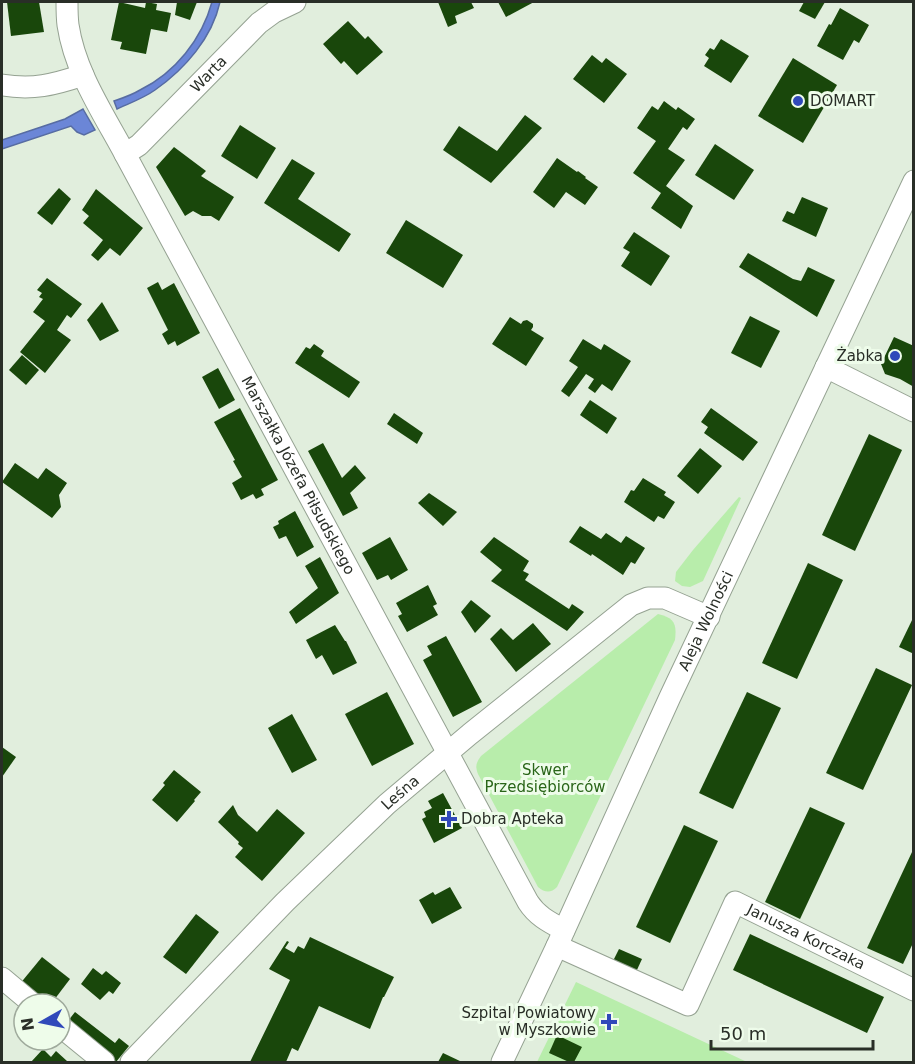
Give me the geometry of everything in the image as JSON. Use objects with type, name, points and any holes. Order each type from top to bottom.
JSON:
[{"type":"street","name":"Marszałka Józefa Piłsudskiego","points":[[67,2],[70,35],[83,75],[93,94],[447,754],[534,911],[546,920],[561,938]]},
{"type":"street","name":"Warta","points":[[125,154],[139,145],[259,23],[274,12],[295,2]]},
{"type":"street","points":[[2,85],[20,88],[38,87],[83,75]]},
{"type":"street","name":"Aleja Wolności","points":[[502,1062],[914,181]]},
{"type":"street","points":[[826,367],[914,411]]},
{"type":"street","name":"Leśna","points":[[131,1062],[285,902],[387,804],[470,734],[632,605],[648,598],[665,598],[709,617]]},
{"type":"street","name":"Janusza Korczaka","points":[[561,938],[688,1005],[735,902],[912,984]]},
{"type":"street","points":[[2,978],[19,992]]},
{"type":"street","points":[[72,1036],[104,1062]]},
{"type":"green space","points":[[739,497],[741,498],[703,581],[690,587],[682,586],[675,581],[676,572]]},
{"type":"green space","name":"Skwer Przedsiębiorców","points":[[658,614],[668,617],[675,625],[675,640],[557,887],[548,892],[543,890],[538,887],[478,774],[477,763],[481,756]]},
{"type":"green space","name":"Szpital Powiatowy w Myszkowie","points":[[576,982],[747,1062],[537,1062]]},
{"type":"water","points":[[212,2],[220,2],[211,28],[196,52],[177,72],[151,93],[117,109],[114,101],[153,83],[185,54],[201,29]]},
{"type":"water","points":[[83,109],[95,130],[84,135],[71,126],[2,149],[2,140],[65,119]]},
{"type":"building","points":[[7,2],[39,2],[44,32],[11,36]]},
{"type":"building","points":[[119,2],[145,8],[146,2],[157,4],[156,10],[171,13],[167,32],[151,29],[146,54],[120,49],[122,42],[111,40]]},
{"type":"building","points":[[177,2],[197,2],[190,20],[175,15]]},
{"type":"building","points":[[438,2],[471,2],[474,8],[455,16],[457,23],[448,27]]},
{"type":"building","points":[[498,2],[534,2],[506,17]]},
{"type":"building","points":[[804,2],[825,2],[815,19],[799,11]]},
{"type":"building","points":[[840,8],[869,25],[859,43],[854,40],[843,60],[817,46]]},
{"type":"building","points":[[348,21],[365,39],[368,36],[383,52],[357,75],[344,61],[341,64],[323,44]]},
{"type":"building","points":[[721,39],[749,56],[731,83],[704,66],[709,58],[705,55],[710,48],[714,50]]},
{"type":"building","points":[[592,55],[602,63],[606,58],[627,74],[604,103],[573,79]]},
{"type":"building","name":"DOMART","points":[[793,58],[837,85],[803,143],[758,116]]},
{"type":"building","points":[[664,101],[676,110],[678,107],[695,119],[687,130],[683,127],[668,149],[685,160],[666,186],[693,206],[681,229],[651,208],[661,193],[633,173],[656,141],[637,128],[652,106],[658,110]]},
{"type":"building","points":[[525,115],[542,128],[491,183],[443,150],[459,126],[497,151]]},
{"type":"building","points":[[240,125],[276,148],[257,179],[221,156]]},
{"type":"building","points":[[715,144],[754,170],[734,200],[695,175]]},
{"type":"building","points":[[174,147],[206,171],[201,176],[234,197],[219,221],[193,211],[185,216],[156,167]]},
{"type":"building","points":[[557,158],[598,187],[585,205],[566,192],[554,208],[533,192]]},
{"type":"building","points":[[292,159],[315,173],[298,199],[351,234],[339,252],[264,203]]},
{"type":"building","points":[[59,188],[71,199],[52,225],[37,213]]},
{"type":"building","points":[[96,189],[143,228],[120,256],[110,248],[98,261],[91,255],[103,240],[83,223],[89,216],[82,210]]},
{"type":"building","points":[[802,197],[828,208],[816,237],[782,221],[787,211],[794,214]]},
{"type":"building","points":[[406,220],[463,255],[443,288],[386,253]]},
{"type":"building","points":[[634,232],[670,256],[651,286],[621,266],[630,252],[623,248]]},
{"type":"building","points":[[748,253],[793,279],[801,281],[808,267],[835,280],[817,317],[739,267]]},
{"type":"building","points":[[47,278],[82,304],[71,318],[67,315],[57,330],[71,340],[45,373],[20,352],[45,321],[33,312],[43,299],[39,297],[42,293],[37,290]]},
{"type":"building","points":[[158,282],[162,290],[174,283],[200,333],[177,346],[175,341],[168,345],[162,334],[168,330],[147,288]]},
{"type":"building","points":[[102,302],[119,331],[100,341],[87,320]]},
{"type":"building","points":[[750,316],[780,331],[761,368],[731,353]]},
{"type":"building","points":[[510,317],[521,324],[527,320],[533,324],[531,330],[544,338],[526,366],[492,344]]},
{"type":"building","points":[[894,337],[914,346],[914,387],[885,374],[881,364]]},
{"type":"building","points":[[583,339],[601,350],[604,344],[631,361],[612,391],[602,384],[595,393],[588,388],[594,379],[586,374],[569,397],[561,391],[578,367],[569,361]]},
{"type":"building","points":[[314,344],[324,351],[321,356],[360,382],[349,398],[295,363],[306,347],[310,349]]},
{"type":"building","points":[[22,355],[39,370],[26,385],[9,370]]},
{"type":"building","points":[[218,368],[235,400],[219,409],[202,377]]},
{"type":"building","points":[[590,400],[617,418],[607,434],[580,415]]},
{"type":"building","points":[[240,408],[278,480],[261,489],[264,495],[256,499],[253,494],[241,500],[232,483],[242,477],[214,422]]},
{"type":"building","points":[[711,408],[758,442],[743,461],[704,433],[708,427],[701,422]]},
{"type":"building","points":[[394,413],[423,433],[417,444],[387,424]]},
{"type":"building","points":[[869,434],[902,450],[855,551],[822,535]]},
{"type":"building","points":[[323,443],[342,478],[355,465],[366,478],[350,493],[358,508],[343,516],[308,451]]},
{"type":"building","points":[[700,448],[722,466],[698,494],[677,476]]},
{"type":"building","points":[[15,463],[38,479],[46,468],[67,483],[59,495],[61,507],[52,518],[2,482]]},
{"type":"building","points":[[643,478],[666,492],[664,495],[675,502],[664,519],[658,516],[654,522],[624,502],[631,490],[634,491]]},
{"type":"building","points":[[429,493],[457,512],[443,526],[418,503]]},
{"type":"building","points":[[295,511],[314,547],[297,557],[286,536],[279,539],[273,527],[279,524],[278,521]]},
{"type":"building","points":[[580,526],[601,539],[606,533],[621,543],[626,536],[645,548],[635,564],[631,562],[623,575],[569,542]]},
{"type":"building","points":[[390,537],[408,570],[391,580],[388,575],[377,580],[362,553]]},
{"type":"building","points":[[494,537],[529,561],[523,571],[529,574],[525,580],[569,609],[572,604],[584,612],[567,631],[491,581],[502,570],[480,552]]},
{"type":"building","points":[[320,557],[339,593],[296,624],[289,612],[318,588],[305,566]]},
{"type":"building","points":[[808,563],[843,580],[797,679],[762,663]]},
{"type":"building","points":[[428,585],[437,604],[433,606],[438,615],[407,632],[398,616],[402,614],[396,603]]},
{"type":"building","points":[[471,600],[491,616],[475,633],[461,612]]},
{"type":"building","points":[[914,616],[914,654],[899,647]]},
{"type":"building","points":[[533,623],[551,644],[516,672],[490,639],[501,628],[513,640]]},
{"type":"building","points":[[335,625],[357,663],[333,675],[322,655],[316,659],[306,640]]},
{"type":"building","points":[[446,636],[482,702],[453,717],[423,660],[432,655],[427,646]]},
{"type":"building","points":[[876,668],[912,685],[863,790],[826,773]]},
{"type":"building","points":[[387,692],[414,744],[372,766],[345,714]]},
{"type":"building","points":[[747,692],[781,708],[733,809],[699,793]]},
{"type":"building","points":[[292,714],[317,760],[292,773],[268,728]]},
{"type":"building","points":[[2,747],[16,757],[2,777]]},
{"type":"building","points":[[174,770],[201,792],[177,822],[152,800]]},
{"type":"building","points":[[443,793],[462,828],[434,843],[422,819],[426,817],[424,812],[432,808],[428,801]]},
{"type":"building","points":[[233,805],[238,815],[257,832],[277,809],[305,833],[262,881],[235,857],[243,848],[218,822]]},
{"type":"building","points":[[810,807],[845,823],[800,919],[765,902]]},
{"type":"building","points":[[684,825],[718,841],[670,943],[636,927]]},
{"type":"building","points":[[912,852],[914,853],[914,941],[903,964],[867,948]]},
{"type":"building","points":[[450,887],[462,908],[432,924],[419,900],[433,892],[435,895]]},
{"type":"building","points":[[196,914],[219,932],[186,974],[163,957]]},
{"type":"building","points":[[750,934],[884,997],[867,1033],[733,970]]},
{"type":"building","points":[[310,937],[394,977],[370,1029],[319,1006],[298,1051],[292,1048],[286,1062],[250,1062],[290,980],[269,969],[287,941],[289,942],[285,948],[294,953],[298,946],[304,949]]},
{"type":"building","points":[[619,949],[642,959],[636,972],[613,961]]},
{"type":"building","points":[[42,957],[70,979],[60,992],[28,992],[19,985]]},
{"type":"building","points":[[93,968],[102,975],[106,971],[121,983],[113,994],[109,991],[100,1000],[81,984]]},
{"type":"building","points":[[75,1012],[115,1043],[119,1038],[129,1046],[116,1062],[110,1062],[72,1032],[72,1016]]},
{"type":"building","points":[[557,1035],[582,1047],[574,1062],[549,1053]]},
{"type":"building","points":[[40,1052],[46,1052],[51,1057],[57,1052],[67,1061],[66,1062],[31,1062]]},
{"type":"building","points":[[443,1053],[462,1062],[438,1062]]},
{"type":"place","name":"DOMART","points":[[798,101]]},
{"type":"place","name":"Żabka","points":[[895,356]]},
{"type":"place","name":"Dobra Apteka","points":[[449,819]]},
{"type":"place","name":"Szpital Powiatowy w Myszkowie","points":[[609,1022]]}]
